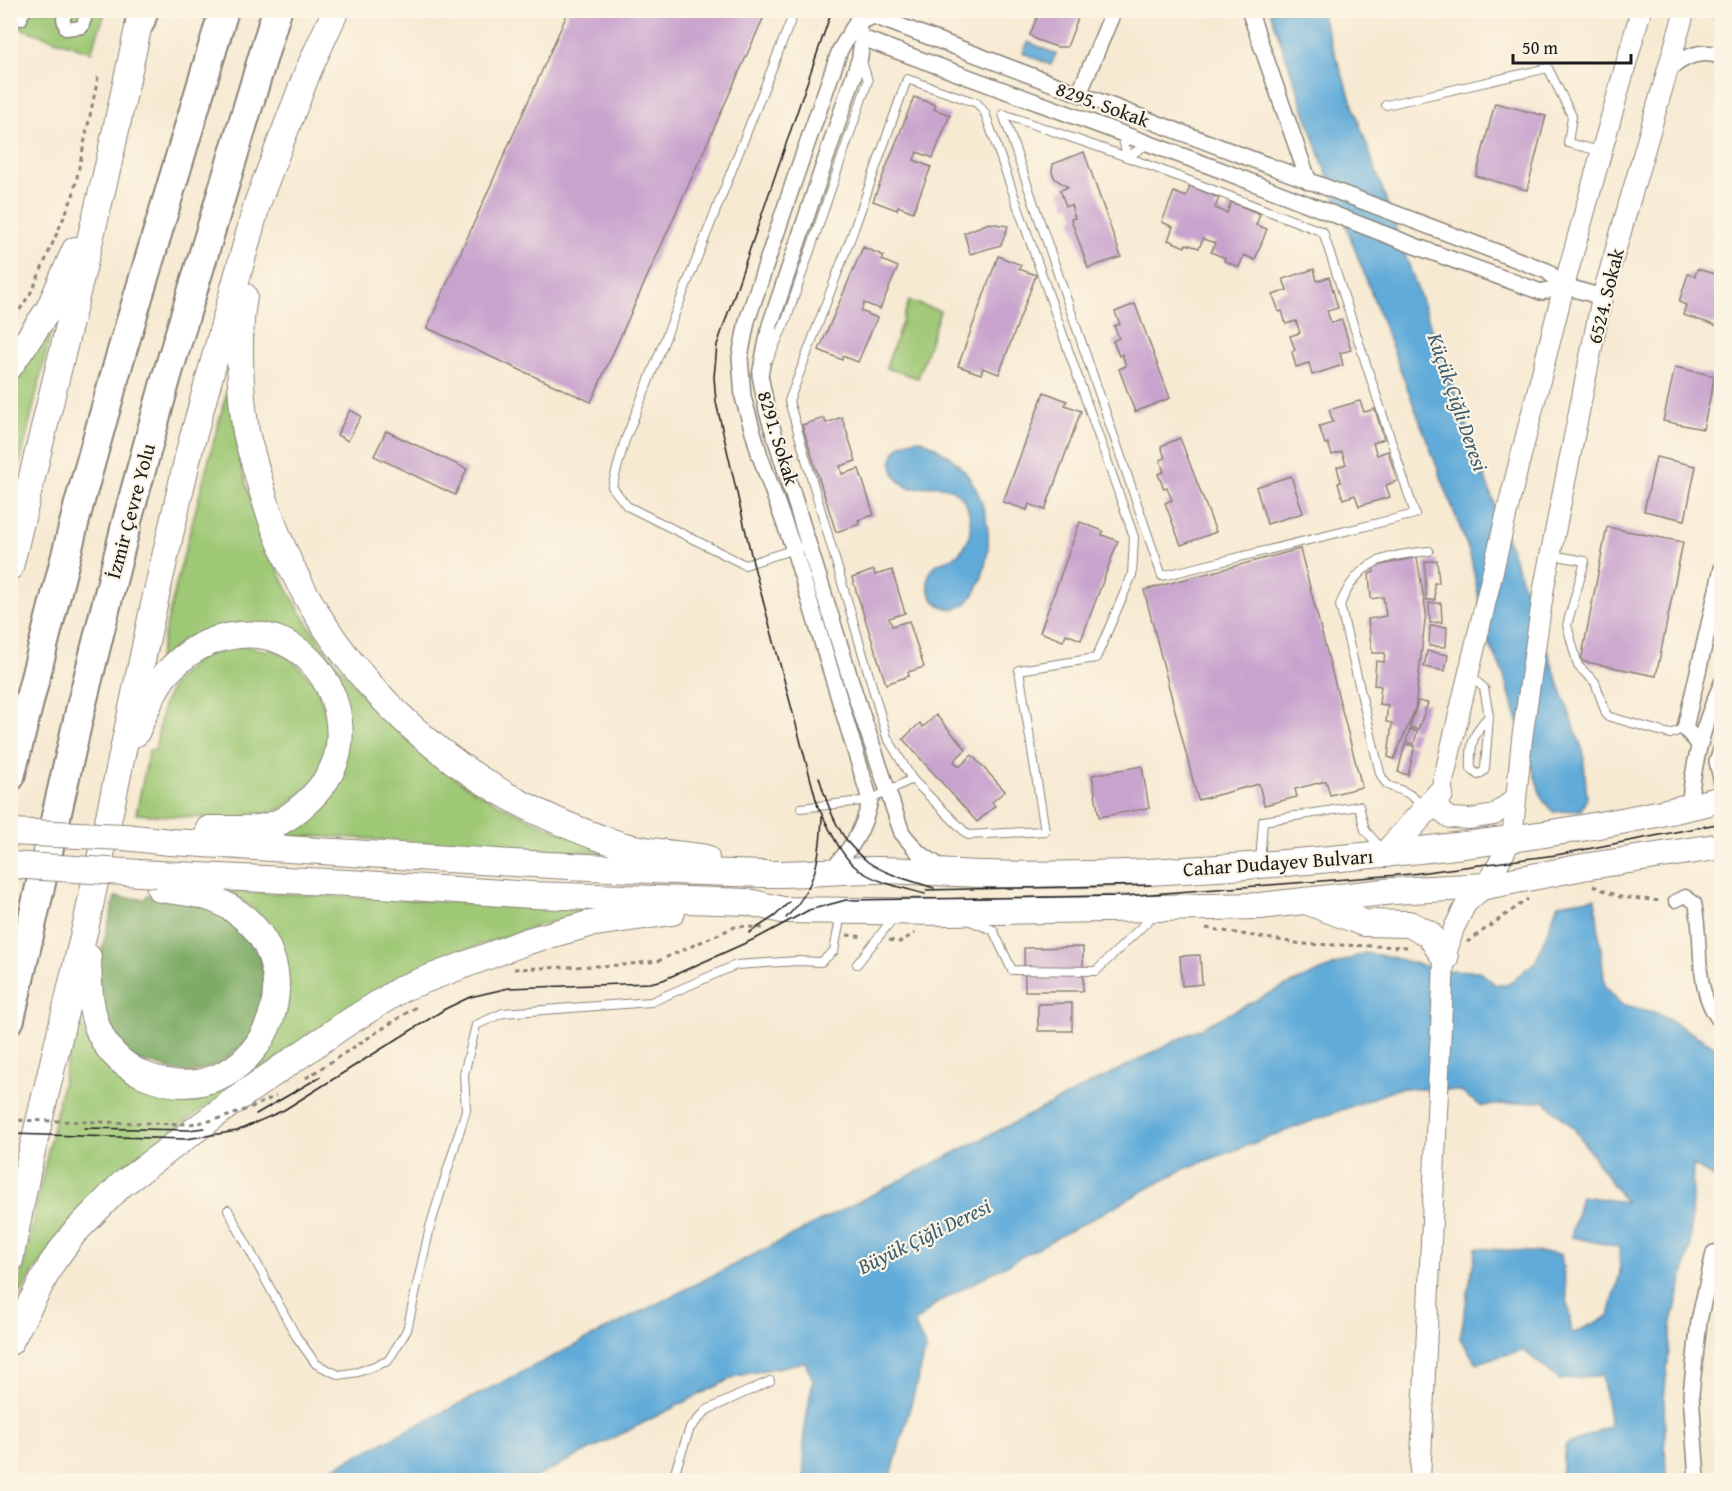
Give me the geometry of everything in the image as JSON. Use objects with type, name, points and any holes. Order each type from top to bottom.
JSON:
[{"type":"highway","points":[[10,777],[91,460],[224,10]]},
{"type":"highway","name":"İzmir Çevre Yolu","points":[[10,1019],[90,667],[127,521],[166,379],[277,10]]},
{"type":"main road","points":[[10,1260],[28,1168],[87,920],[153,609],[190,448],[252,220],[308,71],[336,10]]},
{"type":"main road","points":[[10,567],[108,166],[142,14]]},
{"type":"main road","points":[[278,148],[250,262],[241,310],[240,362],[246,432],[264,501],[286,558],[314,611],[349,660],[393,711],[444,754],[496,790],[549,816],[623,846],[717,860],[770,874]]},
{"type":"main road","points":[[10,366],[49,309],[108,166]]},
{"type":"main road","points":[[10,832],[124,837],[266,827],[292,815],[313,798],[329,776],[338,754],[340,727],[337,704],[317,668],[300,651],[280,641],[252,634],[222,637],[200,646],[179,660],[163,678],[119,768]]},
{"type":"main road","name":"Cahar Dudayev Bulvarı","points":[[770,874],[859,870],[984,874],[1100,873],[1260,865],[1386,854],[1512,839],[1722,799]]},
{"type":"main road","points":[[1386,854],[1433,801]]},
{"type":"main road","points":[[174,835],[647,870],[770,874]]},
{"type":"main road","name":"Cahar Dudayev Bulvarı","points":[[748,902],[782,910],[949,912],[1260,906],[1393,891],[1486,886],[1583,867],[1722,846]]},
{"type":"main road","points":[[10,865],[106,870],[202,895],[236,911],[267,945],[276,969],[277,990],[274,1011],[267,1030],[251,1054],[230,1070],[208,1080],[184,1084],[159,1081],[121,1062],[108,1048],[95,1025],[89,993],[87,920]]},
{"type":"main road","points":[[154,881],[348,883],[532,895],[748,902]]},
{"type":"main road","points":[[1305,901],[1364,922],[1409,924],[1429,934],[1446,957]]},
{"type":"main road","points":[[10,1342],[52,1263],[73,1234],[121,1185],[260,1083],[344,1025],[403,988],[528,941],[589,924],[748,902]]},
{"type":"street","points":[[12,10],[14,15],[21,19],[22,13],[26,10]]},
{"type":"street","points":[[68,10],[63,20],[66,29],[82,27],[84,12]]},
{"type":"street","points":[[1079,94],[1114,10]]},
{"type":"street","points":[[1249,10],[1315,184]]},
{"type":"street","name":"6524. Sokak","points":[[1433,801],[1469,675],[1511,495],[1564,286],[1641,10]]},
{"type":"street","name":"6524. Sokak","points":[[1512,839],[1514,799],[1544,587],[1602,297],[1685,10]]},
{"type":"street","points":[[1719,10],[1722,21]]},
{"type":"street","name":"8295. Sokak","points":[[858,17],[874,16],[1547,271],[1564,286]]},
{"type":"street","points":[[858,17],[862,38]]},
{"type":"street","name":"8291. Sokak","points":[[858,17],[840,50],[795,178],[747,321],[740,357],[742,397],[760,456],[794,550],[870,800]]},
{"type":"street","name":"8291. Sokak","points":[[862,38],[860,57],[770,325],[760,375],[767,411],[856,697],[902,833],[918,852],[948,872]]},
{"type":"street","name":"8295. Sokak","points":[[862,38],[1149,143],[1541,292],[1564,286]]},
{"type":"street","points":[[1668,71],[1678,61],[1691,56],[1713,53],[1722,57]]},
{"type":"street","points":[[1564,286],[1602,297]]},
{"type":"street","points":[[1698,743],[1685,728],[1722,568]]},
{"type":"street","points":[[1689,807],[1698,743],[1722,683]]},
{"type":"street","points":[[1722,748],[1718,761],[1722,783]]},
{"type":"street","points":[[1433,801],[1438,810],[1450,818],[1470,819],[1494,815],[1514,799]]},
{"type":"street","points":[[830,872],[852,847],[867,816],[870,800]]},
{"type":"street","points":[[1420,1480],[1437,1097],[1446,957],[1454,928],[1466,904],[1486,886],[1512,839]]},
{"type":"street","points":[[1675,901],[1685,896],[1695,903],[1700,923],[1701,985],[1713,1016],[1722,1025]]},
{"type":"street","points":[[1697,1480],[1691,1394],[1699,1321],[1714,1253],[1722,1251]]},
{"type":"lane","points":[[795,10],[624,443],[612,487],[627,506],[745,565],[810,544]]},
{"type":"lane","points":[[1386,105],[1548,68],[1572,116],[1568,143],[1601,152]]},
{"type":"lane","points":[[907,79],[977,103],[985,113],[1134,537],[1132,575],[1096,658],[1019,670],[1045,831],[968,835],[912,779],[886,737],[789,401],[853,232],[907,79]]},
{"type":"lane","points":[[1003,114],[1127,157],[1323,232],[1415,514],[1162,576],[1003,114]]},
{"type":"lane","points":[[1121,133],[1127,157]]},
{"type":"lane","points":[[1127,157],[1149,143]]},
{"type":"lane","points":[[1429,551],[1387,557],[1368,566],[1352,580],[1340,605],[1380,773],[1387,785],[1433,801]]},
{"type":"lane","points":[[1550,554],[1585,561],[1567,625],[1578,666],[1595,682],[1607,716],[1670,734],[1685,728]]},
{"type":"lane","points":[[1469,675],[1484,688],[1489,716],[1485,768],[1478,775],[1471,770],[1473,740],[1478,727],[1489,716]]},
{"type":"lane","points":[[801,808],[870,800],[912,779]]},
{"type":"lane","points":[[1260,865],[1263,821],[1359,806],[1365,830],[1386,854]]},
{"type":"lane","points":[[949,912],[993,930],[1012,970],[1096,971],[1161,908]]},
{"type":"lane","points":[[228,1210],[296,1336],[316,1364],[339,1375],[358,1372],[388,1361],[407,1330],[430,1227],[466,1110],[464,1074],[476,1025],[503,1013],[651,1002],[736,965],[798,960],[820,962],[834,951],[841,910]]},
{"type":"lane","points":[[857,964],[898,911]]},
{"type":"lane","points":[[672,1480],[690,1428],[707,1410],[770,1381]]},
{"type":"path","points":[[10,325],[33,289],[73,196],[99,72]]},
{"type":"path","points":[[1593,886],[1620,897],[1675,901]]},
{"type":"path","points":[[1446,957],[1455,957],[1458,947],[1535,895]]},
{"type":"path","points":[[507,970],[623,965],[658,961],[737,926]]},
{"type":"path","points":[[1204,928],[1302,944],[1410,947]]},
{"type":"path","points":[[305,1079],[420,1005]]},
{"type":"path","points":[[10,1120],[189,1124],[218,1120],[250,1109],[285,1090]]},
{"type":"green space","points":[[11,11],[106,11],[91,52],[11,25]]},
{"type":"green space","points":[[909,301],[940,311],[918,378],[886,368]]},
{"type":"green space","points":[[55,315],[11,502],[11,380]]},
{"type":"green space","points":[[229,383],[240,459],[263,535],[290,594],[312,630],[338,665],[366,699],[397,730],[430,759],[463,783],[511,810],[614,854],[337,837],[277,836],[313,815],[331,793],[342,687],[241,623],[218,626],[183,639],[157,665]]},
{"type":"green space","points":[[241,645],[268,651],[271,647],[291,658],[317,686],[328,722],[327,745],[323,762],[314,781],[283,809],[243,820],[136,814],[149,750],[155,750],[164,703],[174,682],[199,658]]},
{"type":"green space","points":[[230,891],[591,909],[443,957],[386,986],[210,1104],[142,1152],[100,1189],[36,1269],[16,1300],[77,1015],[92,1047],[108,1065],[127,1081],[146,1089],[171,1096],[216,1090],[239,1077],[267,925],[252,908]]},
{"type":"green space","points":[[147,895],[190,900],[209,906],[242,929],[260,958],[266,988],[263,1005],[248,1041],[221,1063],[189,1074],[132,1059],[106,1029],[96,974],[115,897],[145,899]]},
{"type":"water","points":[[1270,11],[1320,11],[1583,751],[1587,798],[1581,810],[1553,812],[1542,799],[1502,670],[1487,639],[1470,554],[1328,178]]},
{"type":"water","points":[[1028,42],[1056,54],[1051,65],[1023,53]]},
{"type":"water","points":[[920,439],[939,449],[963,470],[975,488],[985,516],[988,548],[985,567],[972,598],[965,605],[956,608],[946,608],[935,601],[929,590],[928,578],[936,565],[954,557],[965,546],[970,533],[970,518],[966,504],[959,495],[944,487],[909,488],[900,482],[892,466],[895,451],[901,445]]},
{"type":"water","name":"Büyük Çiğli Deresi","points":[[1595,898],[1605,986],[1621,1004],[1657,1013],[1721,1050],[1721,1183],[1693,1165],[1690,1247],[1672,1322],[1664,1399],[1666,1480],[1560,1480],[1566,1445],[1610,1426],[1602,1375],[1560,1380],[1523,1350],[1476,1363],[1460,1338],[1476,1248],[1561,1254],[1572,1334],[1609,1316],[1620,1273],[1619,1247],[1571,1237],[1581,1196],[1625,1202],[1573,1127],[1544,1101],[1481,1106],[1459,1091],[1400,1088],[1184,1169],[938,1302],[914,1323],[926,1349],[890,1480],[804,1480],[804,1433],[813,1380],[805,1362],[736,1376],[530,1480],[309,1480],[1274,991],[1364,953],[1391,957],[1439,970],[1479,971],[1496,985],[1507,985],[1536,961],[1558,904]]},
{"type":"building","points":[[569,10],[767,10],[591,402],[427,328]]},
{"type":"building","points":[[998,10],[996,17],[969,11]]},
{"type":"building","points":[[1040,10],[1081,10],[1067,47],[1057,47],[1030,35]]},
{"type":"building","points":[[914,97],[936,105],[934,109],[950,115],[933,158],[917,152],[914,160],[931,167],[913,212],[898,206],[897,210],[873,201]]},
{"type":"building","points":[[1495,103],[1546,116],[1527,190],[1476,176]]},
{"type":"building","points":[[1084,152],[1121,257],[1088,268],[1071,219],[1075,218],[1071,205],[1066,206],[1060,190],[1068,187],[1055,179],[1052,172],[1053,164]]},
{"type":"building","points":[[1190,186],[1219,198],[1215,208],[1227,213],[1231,202],[1260,214],[1256,225],[1267,229],[1255,260],[1244,255],[1239,267],[1211,252],[1215,243],[1203,239],[1199,248],[1186,244],[1185,247],[1168,240],[1173,227],[1162,222],[1174,192],[1186,197]]},
{"type":"building","points":[[989,223],[1008,226],[1001,245],[970,254],[964,233]]},
{"type":"building","points":[[863,247],[884,256],[882,260],[898,267],[880,309],[864,303],[861,311],[877,318],[858,362],[843,356],[842,360],[819,350]]},
{"type":"building","points":[[998,256],[1021,265],[1019,269],[1036,275],[999,374],[983,368],[981,374],[958,366]]},
{"type":"building","points":[[1314,269],[1317,281],[1329,277],[1338,308],[1327,311],[1331,323],[1342,320],[1351,350],[1340,353],[1343,365],[1312,375],[1309,363],[1296,367],[1292,352],[1295,350],[1290,336],[1300,333],[1296,321],[1286,324],[1273,295],[1287,290],[1283,279]]},
{"type":"building","points":[[1697,269],[1722,276],[1722,315],[1718,326],[1683,315],[1686,305],[1679,302],[1688,274],[1695,276]]},
{"type":"building","points":[[1135,304],[1170,398],[1135,412],[1119,369],[1126,366],[1122,354],[1119,356],[1113,341],[1119,338],[1114,326],[1120,324],[1115,312]]},
{"type":"building","points":[[1675,367],[1715,376],[1703,429],[1663,421]]},
{"type":"building","points":[[1044,392],[1067,401],[1065,405],[1081,411],[1045,510],[1029,504],[1027,510],[1003,502]]},
{"type":"building","points":[[1360,401],[1364,412],[1375,409],[1384,439],[1373,443],[1377,455],[1388,451],[1397,481],[1386,485],[1390,497],[1359,506],[1355,495],[1343,499],[1338,483],[1341,482],[1337,467],[1346,464],[1342,452],[1332,455],[1328,443],[1325,444],[1319,426],[1333,422],[1329,410]]},
{"type":"building","points":[[350,410],[361,416],[348,441],[337,435]]},
{"type":"building","points":[[842,417],[856,461],[840,466],[842,474],[859,469],[874,515],[858,520],[860,524],[836,532],[802,425],[824,418],[826,423]]},
{"type":"building","points":[[386,431],[467,469],[455,495],[374,456]]},
{"type":"building","points":[[1180,438],[1216,532],[1181,545],[1165,503],[1172,500],[1167,488],[1164,489],[1158,474],[1164,472],[1160,460],[1165,458],[1161,446]]},
{"type":"building","points":[[1656,457],[1696,466],[1685,520],[1644,511]]},
{"type":"building","points":[[1291,476],[1303,513],[1267,524],[1256,487]]},
{"type":"building","points":[[1080,522],[1103,531],[1102,535],[1118,541],[1081,640],[1066,634],[1063,641],[1040,632]]},
{"type":"building","points":[[1607,527],[1683,542],[1656,676],[1581,661]]},
{"type":"building","points":[[1300,549],[1362,787],[1330,795],[1326,781],[1295,789],[1297,797],[1264,805],[1259,784],[1198,800],[1144,590]]},
{"type":"building","points":[[1417,557],[1426,612],[1415,709],[1394,759],[1388,757],[1392,723],[1386,722],[1388,705],[1379,704],[1381,686],[1374,685],[1376,661],[1384,662],[1385,653],[1372,653],[1368,619],[1386,616],[1383,597],[1371,599],[1369,574],[1374,572],[1373,567]]},
{"type":"building","points":[[1437,560],[1439,583],[1434,583],[1435,600],[1426,600],[1425,562]]},
{"type":"building","points":[[874,570],[875,575],[892,570],[905,613],[889,618],[892,626],[909,621],[924,667],[908,672],[909,676],[886,684],[852,578]]},
{"type":"building","points":[[1429,603],[1441,603],[1442,622],[1430,623]]},
{"type":"building","points":[[1430,626],[1447,627],[1446,647],[1429,646]]},
{"type":"building","points":[[1427,651],[1448,655],[1445,671],[1424,667]]},
{"type":"building","points":[[1418,701],[1428,703],[1418,730],[1410,727]]},
{"type":"building","points":[[936,715],[966,749],[954,761],[959,767],[972,755],[1005,791],[992,802],[995,806],[977,822],[903,739],[920,723],[923,727]]},
{"type":"building","points":[[1410,729],[1417,732],[1414,744],[1406,742]]},
{"type":"building","points":[[1405,744],[1415,746],[1408,775],[1398,772]]},
{"type":"building","points":[[1142,766],[1149,808],[1099,817],[1092,775]]},
{"type":"building","points":[[1083,947],[1083,991],[1025,991],[1024,948]]},
{"type":"building","points":[[1200,955],[1202,984],[1182,986],[1180,956]]},
{"type":"building","points":[[1072,1003],[1072,1031],[1038,1031],[1038,1004]]},
{"type":"tram line","points":[[832,10],[717,345],[714,377],[716,402],[753,563],[818,807],[840,849],[859,870],[883,882],[925,894]]},
{"type":"tram line","points":[[819,777],[836,824],[858,854],[883,871],[934,888]]},
{"type":"tram line","points":[[786,918],[796,907],[810,884],[818,859],[822,817]]},
{"type":"tram line","points":[[10,1134],[186,1139],[237,1131],[284,1110],[445,1009],[470,997],[509,988],[650,983],[663,980],[759,937],[809,910],[846,900],[1125,896],[1411,874],[1556,855],[1722,823]]},
{"type":"tram line","points":[[926,890],[1151,885]]},
{"type":"tram line","points":[[749,933],[775,916],[789,902]]},
{"type":"tram line","points":[[256,1114],[320,1077]]},
{"type":"tram line","points":[[84,1128],[189,1130],[204,1128]]},
{"type":"water label","name":"Küçük Çiğli Deresi","points":[[1458,402]]}]
